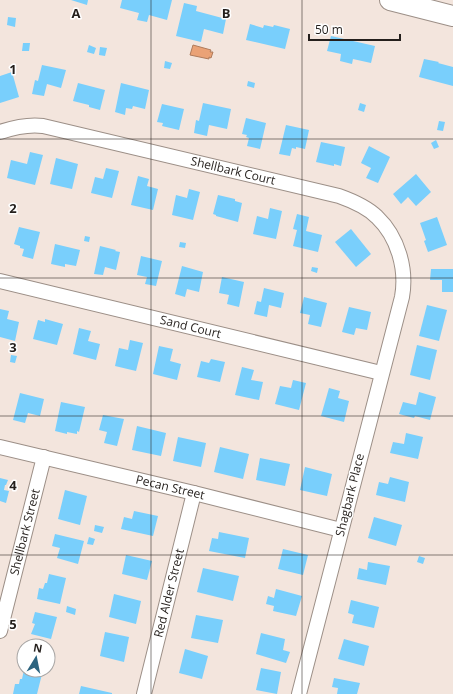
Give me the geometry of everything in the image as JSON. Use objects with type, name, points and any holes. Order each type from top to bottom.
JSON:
[{"type":"street","points":[[390,0],[453,16]]},
{"type":"street","name":"Shellbark Court","points":[[0,132],[21,126],[34,125],[48,127],[340,196],[362,206],[378,217],[394,240],[400,254],[403,284],[402,297]]},
{"type":"street","name":"Sand Court","points":[[0,281],[381,373]]},
{"type":"street","name":"Shagbark Place","points":[[299,694],[381,373],[402,297]]},
{"type":"street","name":"Pecan Street","points":[[0,447],[341,530]]},
{"type":"street","name":"Shellbark Street","points":[[0,631],[44,457]]},
{"type":"street","name":"Red Alder Street","points":[[144,694],[194,493]]},
{"type":"shaded area","points":[[193,45],[211,50],[210,52],[213,52],[211,58],[209,57],[209,59],[190,55]]},
{"type":"building","points":[[71,0],[88,0],[87,5]]},
{"type":"building","points":[[122,0],[172,0],[167,20],[149,15],[147,22],[137,20],[139,13],[120,8]]},
{"type":"building","points":[[184,3],[197,6],[196,11],[226,19],[223,34],[204,29],[201,42],[176,36]]},
{"type":"building","points":[[8,17],[16,18],[15,27],[7,25]]},
{"type":"building","points":[[250,24],[263,28],[264,25],[273,27],[274,25],[290,29],[285,49],[246,40]]},
{"type":"building","points":[[331,36],[375,46],[371,63],[353,59],[352,64],[340,61],[341,54],[327,51]]},
{"type":"building","points":[[23,43],[30,43],[29,51],[22,51]]},
{"type":"building","points":[[89,45],[96,48],[94,54],[87,52]]},
{"type":"building","points":[[100,47],[107,48],[105,56],[99,55]]},
{"type":"building","points":[[424,59],[453,67],[453,86],[419,77]]},
{"type":"building","points":[[165,61],[172,63],[170,69],[164,68]]},
{"type":"building","points":[[42,65],[66,70],[61,88],[47,84],[44,96],[32,94],[35,80],[38,81]]},
{"type":"building","points":[[12,72],[19,97],[0,103],[0,76]]},
{"type":"building","points":[[248,81],[255,83],[254,88],[247,86]]},
{"type":"building","points":[[78,83],[105,90],[100,110],[89,107],[89,105],[73,101]]},
{"type":"building","points":[[121,83],[149,90],[145,109],[133,106],[132,109],[126,108],[125,115],[115,112]]},
{"type":"building","points":[[203,103],[231,109],[227,129],[209,125],[207,136],[194,133],[196,120],[199,121]]},
{"type":"building","points":[[360,103],[366,105],[364,112],[358,110]]},
{"type":"building","points":[[162,104],[184,109],[179,130],[162,126],[163,123],[157,122]]},
{"type":"building","points":[[246,118],[266,123],[260,149],[247,146],[249,138],[246,137],[247,135],[242,134]]},
{"type":"building","points":[[439,121],[445,122],[443,131],[437,130]]},
{"type":"building","points":[[286,125],[309,130],[305,149],[296,147],[296,149],[292,148],[290,156],[279,154]]},
{"type":"building","points":[[436,140],[439,147],[434,149],[431,143]]},
{"type":"building","points":[[321,142],[345,147],[341,166],[316,162]]},
{"type":"building","points":[[369,146],[390,157],[378,183],[366,178],[371,168],[361,163]]},
{"type":"building","points":[[30,152],[43,155],[35,185],[7,178],[11,160],[27,164]]},
{"type":"building","points":[[56,158],[78,164],[72,189],[50,184]]},
{"type":"building","points":[[106,168],[119,171],[112,198],[91,193],[95,177],[103,179]]},
{"type":"building","points":[[416,174],[431,192],[416,206],[408,197],[401,204],[393,194]]},
{"type":"building","points":[[138,176],[149,179],[147,186],[158,189],[153,210],[131,205]]},
{"type":"building","points":[[189,189],[200,192],[193,220],[172,215],[176,195],[187,198]]},
{"type":"building","points":[[218,195],[235,199],[235,201],[242,203],[238,222],[213,214]]},
{"type":"building","points":[[270,208],[282,211],[276,239],[253,234],[257,216],[268,219]]},
{"type":"building","points":[[297,214],[309,217],[306,231],[322,235],[318,252],[293,246],[297,230],[293,229]]},
{"type":"building","points":[[437,217],[447,245],[428,252],[424,241],[426,240],[420,223]]},
{"type":"building","points":[[19,227],[40,232],[33,259],[22,256],[24,249],[14,244]]},
{"type":"building","points":[[351,229],[371,254],[356,267],[335,242]]},
{"type":"building","points":[[85,236],[90,237],[89,242],[84,241]]},
{"type":"building","points":[[180,242],[186,243],[185,248],[179,247]]},
{"type":"building","points":[[55,244],[80,250],[76,266],[65,264],[65,267],[51,264]]},
{"type":"building","points":[[100,246],[120,252],[116,270],[105,267],[103,275],[94,274]]},
{"type":"building","points":[[141,256],[162,261],[156,286],[145,284],[147,277],[137,275]]},
{"type":"building","points":[[182,266],[203,272],[199,292],[187,289],[185,297],[175,294]]},
{"type":"building","points":[[312,267],[318,268],[317,273],[311,271]]},
{"type":"building","points":[[431,269],[453,269],[453,292],[442,292],[442,280],[430,280]]},
{"type":"building","points":[[222,277],[244,282],[239,307],[227,304],[229,295],[219,293]]},
{"type":"building","points":[[264,288],[284,293],[281,308],[269,305],[267,317],[254,314],[257,301],[261,302]]},
{"type":"building","points":[[304,297],[327,303],[321,327],[308,324],[310,315],[300,313]]},
{"type":"building","points":[[427,305],[447,310],[439,341],[419,336]]},
{"type":"building","points":[[349,307],[371,312],[367,330],[356,328],[354,335],[342,332]]},
{"type":"building","points":[[0,309],[9,311],[7,319],[19,322],[15,341],[0,337]]},
{"type":"building","points":[[45,319],[63,324],[57,345],[33,339],[38,320],[45,322]]},
{"type":"building","points":[[79,328],[91,331],[88,341],[100,344],[96,360],[73,354]]},
{"type":"building","points":[[130,340],[143,343],[136,371],[115,366],[119,348],[128,350]]},
{"type":"building","points":[[417,345],[437,350],[430,380],[410,375]]},
{"type":"building","points":[[159,346],[173,349],[170,361],[181,364],[177,380],[153,374]]},
{"type":"building","points":[[11,355],[17,356],[15,363],[10,362]]},
{"type":"building","points":[[211,359],[225,362],[220,382],[197,377],[201,361],[209,363]]},
{"type":"building","points":[[242,367],[254,370],[251,380],[263,382],[259,400],[235,395]]},
{"type":"building","points":[[293,380],[306,383],[299,410],[275,404],[280,386],[291,388]]},
{"type":"building","points":[[329,388],[340,391],[338,398],[349,401],[344,422],[321,416]]},
{"type":"building","points":[[419,392],[436,397],[430,420],[399,414],[403,402],[416,405]]},
{"type":"building","points":[[20,393],[44,399],[40,416],[28,413],[25,423],[13,420]]},
{"type":"building","points":[[61,402],[85,407],[79,432],[77,431],[77,434],[67,432],[67,434],[55,431]]},
{"type":"building","points":[[103,415],[124,419],[117,446],[104,443],[107,432],[99,430]]},
{"type":"building","points":[[137,426],[166,433],[161,456],[132,450]]},
{"type":"building","points":[[406,433],[423,437],[418,459],[390,453],[393,442],[404,444]]},
{"type":"building","points":[[178,437],[206,443],[201,467],[173,461]]},
{"type":"building","points":[[220,447],[249,454],[243,479],[214,472]]},
{"type":"building","points":[[260,458],[290,464],[285,486],[256,480]]},
{"type":"building","points":[[305,467],[332,474],[327,496],[300,490]]},
{"type":"building","points":[[390,477],[409,482],[405,502],[376,495],[379,482],[388,484]]},
{"type":"building","points":[[0,478],[8,480],[4,490],[9,491],[6,503],[0,501]]},
{"type":"building","points":[[65,490],[87,496],[80,525],[58,519]]},
{"type":"building","points":[[134,511],[158,516],[153,536],[121,529],[124,517],[132,519]]},
{"type":"building","points":[[374,517],[402,525],[396,546],[368,538]]},
{"type":"building","points":[[95,525],[104,527],[102,533],[94,531]]},
{"type":"building","points":[[219,532],[249,538],[245,558],[209,551],[212,538],[218,539]]},
{"type":"building","points":[[55,534],[84,541],[78,564],[57,558],[60,548],[52,546]]},
{"type":"building","points":[[89,537],[95,539],[93,545],[87,544]]},
{"type":"building","points":[[283,549],[308,555],[303,575],[278,569]]},
{"type":"building","points":[[126,555],[152,561],[147,580],[122,574]]},
{"type":"building","points":[[419,556],[425,558],[423,564],[417,562]]},
{"type":"building","points":[[368,562],[390,566],[386,585],[357,579],[359,568],[367,570]]},
{"type":"building","points":[[203,568],[239,576],[233,601],[197,592]]},
{"type":"building","points":[[49,574],[66,578],[60,604],[37,599],[39,588],[43,589],[45,583],[47,583]]},
{"type":"building","points":[[276,589],[302,596],[296,616],[273,611],[274,606],[266,604],[268,596],[274,598]]},
{"type":"building","points":[[114,594],[141,601],[136,624],[109,617]]},
{"type":"building","points":[[351,600],[379,607],[374,628],[352,623],[354,615],[348,613]]},
{"type":"building","points":[[67,606],[76,609],[75,615],[66,612]]},
{"type":"building","points":[[35,612],[57,617],[51,638],[31,634],[35,624],[32,623]]},
{"type":"building","points":[[196,615],[223,620],[218,643],[191,638]]},
{"type":"building","points":[[105,632],[129,637],[124,662],[100,656]]},
{"type":"building","points":[[261,633],[285,639],[283,650],[290,652],[286,663],[256,654]]},
{"type":"building","points":[[344,639],[369,646],[364,666],[338,659]]},
{"type":"building","points":[[185,649],[208,656],[202,679],[179,673]]},
{"type":"building","points":[[261,668],[281,672],[277,694],[256,690]]},
{"type":"building","points":[[41,678],[37,694],[13,694],[15,684],[19,684],[20,679]]},
{"type":"building","points":[[334,678],[360,683],[357,694],[337,694],[338,688],[332,687]]},
{"type":"building","points":[[81,686],[112,693],[112,694],[79,694]]}]
